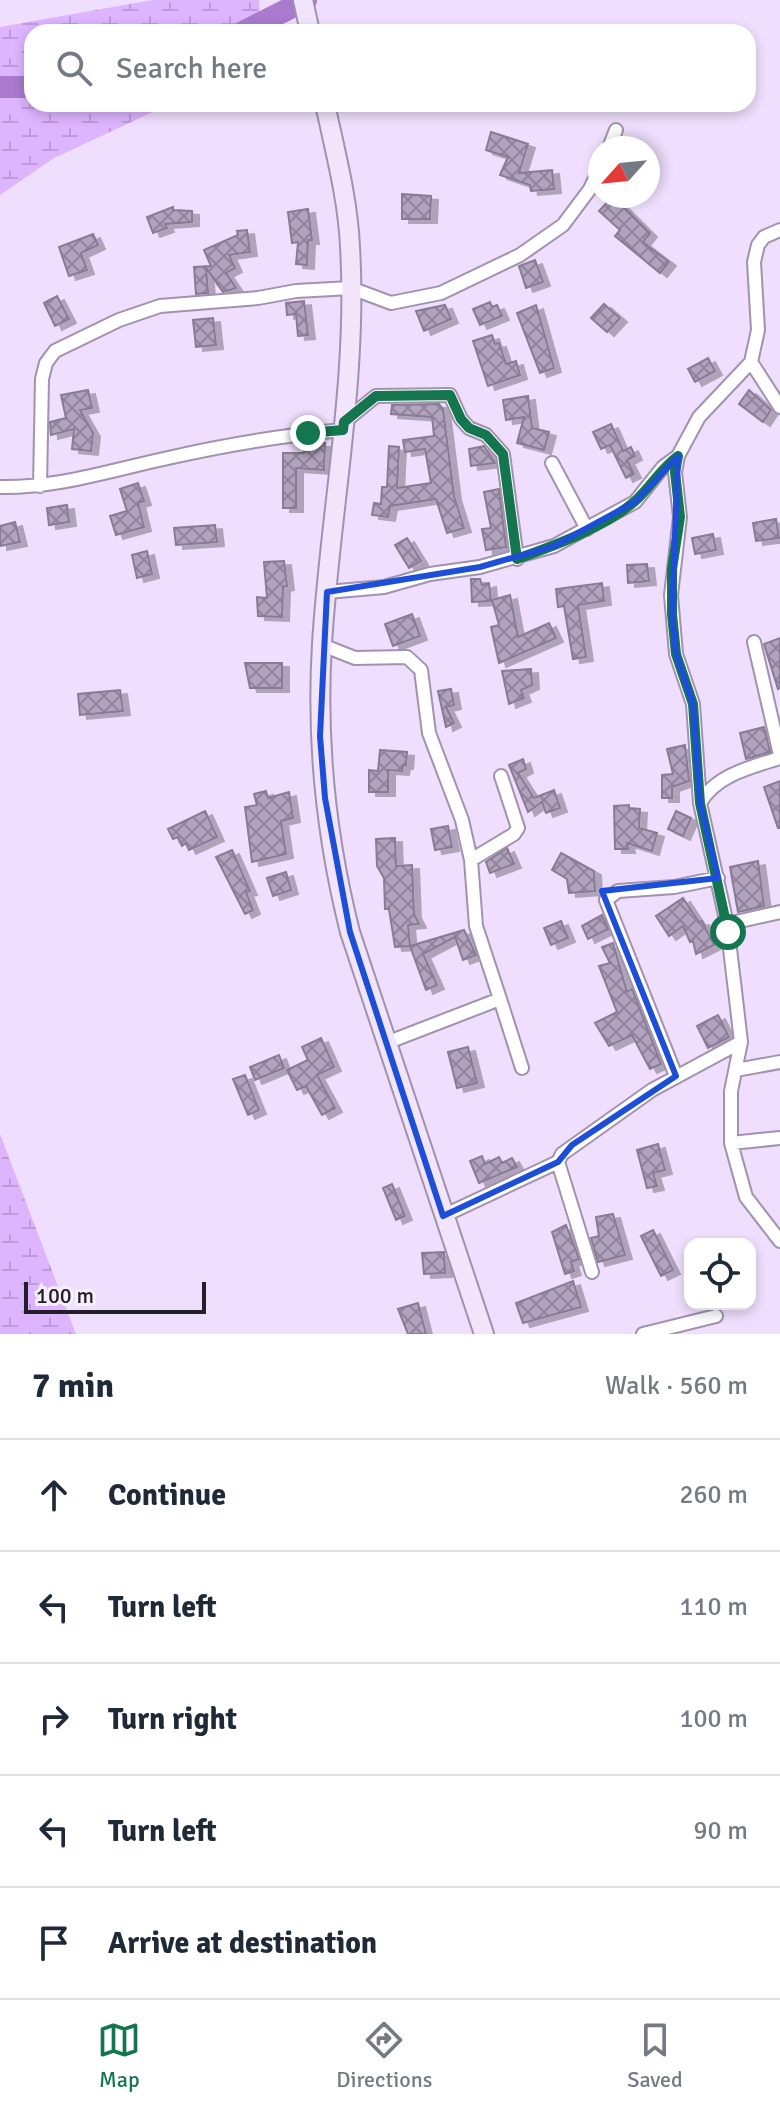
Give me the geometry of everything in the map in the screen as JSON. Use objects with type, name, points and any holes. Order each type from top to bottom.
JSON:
[{"type":"main road","points":[[303,0],[308,24]]},
{"type":"main road","points":[[327,112],[345,201],[351,288],[344,426],[322,645],[321,751],[337,881],[386,1043],[484,1334]]},
{"type":"street","points":[[614,136],[616,130]]},
{"type":"street","points":[[40,486],[42,379],[46,363],[55,351],[119,320],[160,306],[351,288],[391,303],[414,301],[457,286],[520,255],[563,225],[588,192]]},
{"type":"street","points":[[780,230],[764,237],[758,245],[754,262],[758,330],[751,362],[699,417],[678,456],[675,472],[680,517],[672,569],[676,654],[693,704],[700,803],[727,924],[741,1042],[731,1091],[731,1143],[746,1197],[780,1241]]},
{"type":"street","points":[[751,362],[780,407]]},
{"type":"street","points":[[0,487],[40,486],[168,458],[344,426],[376,396],[450,395],[461,419],[469,428],[486,435],[503,454],[517,559]]},
{"type":"street","points":[[327,592],[384,587],[430,574],[517,559],[587,529],[635,502],[663,467],[678,456]]},
{"type":"street","points":[[552,463],[587,529]]},
{"type":"street","points":[[700,803],[707,792],[737,772],[780,756],[754,642]]},
{"type":"street","points":[[322,645],[332,652],[355,658],[407,657],[421,670],[429,733],[462,820],[471,860],[476,926],[522,1068]]},
{"type":"street","points":[[471,860],[514,834],[518,828],[501,776]]},
{"type":"street","points":[[676,1076],[606,900],[608,895],[618,891],[674,887],[718,878]]},
{"type":"street","points":[[727,924],[780,912]]},
{"type":"street","points":[[386,1043],[500,999]]},
{"type":"street","points":[[443,1216],[558,1162],[572,1145],[676,1076],[741,1042]]},
{"type":"street","points":[[736,1070],[780,1062]]},
{"type":"street","points":[[731,1143],[780,1138]]},
{"type":"street","points":[[558,1162],[592,1272]]},
{"type":"street","points":[[643,1334],[716,1316]]},
{"type":"highlighted area","points":[[678,456],[672,614],[676,654],[693,704],[700,803],[718,878],[602,891],[676,1076],[572,1145],[558,1162],[443,1216],[350,932],[325,798],[320,736],[327,592],[480,567],[554,546],[635,502]]},
{"type":"green space","points":[[153,0],[259,0],[260,24],[24,24],[24,112],[153,112],[54,158],[0,195],[0,27]]},
{"type":"green space","points":[[0,1134],[76,1334],[0,1334]]},
{"type":"building","points":[[491,132],[528,144],[519,173],[552,170],[554,189],[531,191],[530,185],[500,175],[508,157],[486,150]]},
{"type":"building","points":[[402,194],[431,196],[430,219],[402,219]]},
{"type":"building","points":[[173,207],[173,210],[192,211],[192,222],[165,224],[167,228],[153,233],[147,217]]},
{"type":"building","points":[[602,208],[625,208],[650,233],[643,242],[669,262],[660,273],[615,236],[620,230],[599,211]]},
{"type":"building","points":[[308,209],[312,240],[308,240],[307,265],[296,264],[298,242],[292,243],[288,212]]},
{"type":"building","points":[[247,230],[250,252],[229,255],[235,268],[226,273],[236,288],[223,292],[206,268],[208,293],[196,294],[194,267],[211,266],[204,250],[238,235],[237,231]]},
{"type":"building","points":[[93,234],[98,245],[81,253],[87,270],[69,276],[59,247]]},
{"type":"building","points":[[535,260],[543,282],[526,288],[519,266]]},
{"type":"building","points":[[57,296],[69,319],[55,326],[44,303]]},
{"type":"building","points":[[304,301],[308,335],[298,336],[296,314],[287,315],[286,303]]},
{"type":"building","points":[[490,302],[492,307],[497,305],[502,316],[480,325],[473,309]]},
{"type":"building","points":[[604,304],[620,318],[607,332],[591,318]]},
{"type":"building","points":[[445,305],[451,319],[424,331],[416,311]]},
{"type":"building","points":[[536,305],[554,368],[540,373],[517,313]]},
{"type":"building","points":[[213,318],[216,345],[196,347],[193,320]]},
{"type":"building","points":[[492,335],[495,344],[499,343],[506,364],[516,361],[520,375],[488,386],[473,341]]},
{"type":"building","points":[[708,358],[715,371],[695,382],[688,369]]},
{"type":"building","points":[[88,390],[92,408],[80,410],[93,433],[91,451],[72,449],[74,429],[51,435],[50,422],[66,418],[61,395]]},
{"type":"building","points":[[749,390],[771,410],[763,422],[739,404]]},
{"type":"building","points":[[528,396],[532,428],[549,432],[544,450],[517,443],[524,417],[506,420],[503,400]]},
{"type":"building","points":[[439,404],[443,409],[454,496],[464,528],[447,533],[436,499],[390,506],[388,517],[372,515],[374,503],[381,504],[382,487],[387,487],[389,446],[399,447],[397,488],[431,483],[425,449],[405,452],[403,440],[434,436],[432,417],[391,414],[392,405]]},
{"type":"building","points":[[611,424],[623,451],[631,447],[635,456],[627,460],[634,474],[626,478],[610,445],[601,449],[593,432]]},
{"type":"building","points":[[305,443],[325,443],[324,470],[296,468],[296,508],[283,508],[283,453],[304,453]]},
{"type":"building","points":[[484,446],[495,463],[471,466],[469,449]]},
{"type":"building","points":[[138,483],[144,501],[138,503],[144,527],[116,535],[110,516],[127,511],[120,489]]},
{"type":"building","points":[[499,489],[506,547],[486,550],[482,529],[491,528],[484,492]]},
{"type":"building","points":[[67,505],[69,522],[49,525],[47,508]]},
{"type":"building","points":[[776,519],[779,538],[756,541],[753,523]]},
{"type":"building","points":[[15,522],[20,542],[0,546],[0,526]]},
{"type":"building","points":[[215,525],[217,542],[176,545],[174,528]]},
{"type":"building","points":[[713,534],[716,550],[695,554],[692,538]]},
{"type":"building","points":[[407,538],[421,561],[409,568],[395,545]]},
{"type":"building","points":[[147,551],[152,574],[137,578],[132,555]]},
{"type":"building","points":[[284,561],[287,586],[283,587],[282,617],[258,616],[257,597],[267,598],[264,562]]},
{"type":"building","points":[[647,564],[649,581],[628,583],[627,565]]},
{"type":"building","points":[[471,579],[480,579],[482,585],[489,583],[491,601],[472,602]]},
{"type":"building","points":[[602,583],[604,601],[578,605],[586,657],[573,659],[564,606],[558,607],[556,589]]},
{"type":"building","points":[[510,595],[518,637],[549,623],[556,638],[499,663],[491,627],[499,625],[492,600]]},
{"type":"building","points":[[412,614],[420,636],[393,646],[385,624]]},
{"type":"building","points":[[780,638],[780,688],[778,689],[764,644]]},
{"type":"building","points":[[245,663],[282,663],[282,688],[250,688]]},
{"type":"building","points":[[531,669],[532,685],[521,690],[524,698],[509,704],[502,671]]},
{"type":"building","points":[[451,689],[454,705],[446,707],[454,723],[446,727],[438,691]]},
{"type":"building","points":[[120,690],[123,711],[80,715],[78,694]]},
{"type":"building","points":[[764,727],[770,752],[746,759],[740,733]]},
{"type":"building","points":[[685,745],[689,781],[672,787],[672,798],[662,798],[662,775],[673,774],[667,749]]},
{"type":"building","points":[[380,750],[407,752],[406,765],[403,765],[402,771],[388,770],[388,792],[369,792],[369,770],[378,771]]},
{"type":"building","points":[[523,759],[526,769],[518,773],[534,798],[554,790],[560,808],[546,813],[542,802],[528,812],[509,765]]},
{"type":"building","points":[[780,781],[780,828],[778,828],[764,787]]},
{"type":"building","points":[[266,791],[268,798],[289,792],[293,818],[281,821],[286,854],[252,862],[245,807],[257,805],[254,794]]},
{"type":"building","points":[[629,805],[629,808],[640,809],[639,828],[657,833],[652,851],[627,843],[628,849],[615,849],[614,806]]},
{"type":"building","points":[[205,811],[217,837],[189,850],[186,843],[182,846],[178,837],[173,839],[168,829]]},
{"type":"building","points":[[676,811],[691,818],[683,836],[668,829]]},
{"type":"building","points":[[448,826],[452,847],[435,850],[431,829]]},
{"type":"building","points":[[395,838],[396,866],[412,865],[414,914],[419,924],[408,925],[410,946],[395,947],[389,909],[385,909],[384,878],[377,866],[376,839]]},
{"type":"building","points":[[507,848],[514,864],[490,873],[486,862]]},
{"type":"building","points":[[232,850],[250,891],[246,892],[253,910],[245,914],[216,857]]},
{"type":"building","points":[[561,853],[594,871],[595,891],[569,893],[567,879],[552,870]]},
{"type":"building","points":[[758,861],[764,906],[738,912],[730,867]]},
{"type":"building","points":[[286,872],[291,890],[273,896],[267,878]]},
{"type":"building","points":[[683,898],[699,922],[702,921],[714,945],[696,954],[693,941],[690,942],[683,926],[669,936],[656,916]]},
{"type":"building","points":[[602,915],[608,929],[588,939],[582,926]]},
{"type":"building","points":[[561,921],[568,938],[551,945],[544,928]]},
{"type":"building","points":[[464,930],[476,955],[463,960],[455,937],[423,954],[437,985],[426,990],[410,946]]},
{"type":"building","points":[[613,943],[627,992],[632,989],[661,1064],[650,1069],[632,1035],[609,1046],[595,1023],[617,1012],[599,966],[610,963],[602,947]]},
{"type":"building","points":[[718,1015],[729,1037],[708,1048],[697,1026]]},
{"type":"building","points":[[321,1038],[334,1067],[317,1075],[335,1108],[322,1115],[306,1086],[297,1090],[287,1070],[308,1060],[302,1047]]},
{"type":"building","points":[[468,1047],[477,1083],[457,1088],[448,1052]]},
{"type":"building","points":[[279,1055],[284,1068],[255,1080],[250,1067]]},
{"type":"building","points":[[245,1075],[259,1110],[248,1115],[233,1079]]},
{"type":"building","points":[[658,1144],[665,1170],[653,1173],[657,1186],[647,1188],[637,1150]]},
{"type":"building","points":[[482,1156],[485,1164],[499,1157],[502,1163],[512,1158],[517,1167],[479,1183],[470,1161]]},
{"type":"building","points":[[392,1184],[405,1216],[396,1220],[383,1188]]},
{"type":"building","points":[[613,1214],[625,1255],[598,1262],[591,1238],[599,1236],[596,1217]]},
{"type":"building","points":[[566,1225],[579,1259],[571,1262],[574,1271],[565,1274],[552,1232]]},
{"type":"building","points":[[653,1230],[673,1270],[661,1276],[641,1236]]},
{"type":"building","points":[[444,1252],[445,1273],[424,1274],[422,1253]]},
{"type":"building","points":[[573,1281],[581,1307],[523,1323],[516,1303]]},
{"type":"building","points":[[418,1303],[426,1334],[408,1334],[398,1309]]},
{"type":"waterway","points":[[259,24],[306,0]]},
{"type":"waterway","points":[[0,87],[24,87]]},
{"type":"route","points":[[308,433],[343,430],[344,422],[376,396],[450,395],[461,419],[469,428],[486,435],[503,454],[517,559],[554,546],[635,502],[663,467],[678,456],[675,472],[680,517],[671,595],[676,654],[693,704],[700,803],[728,932]]}]
